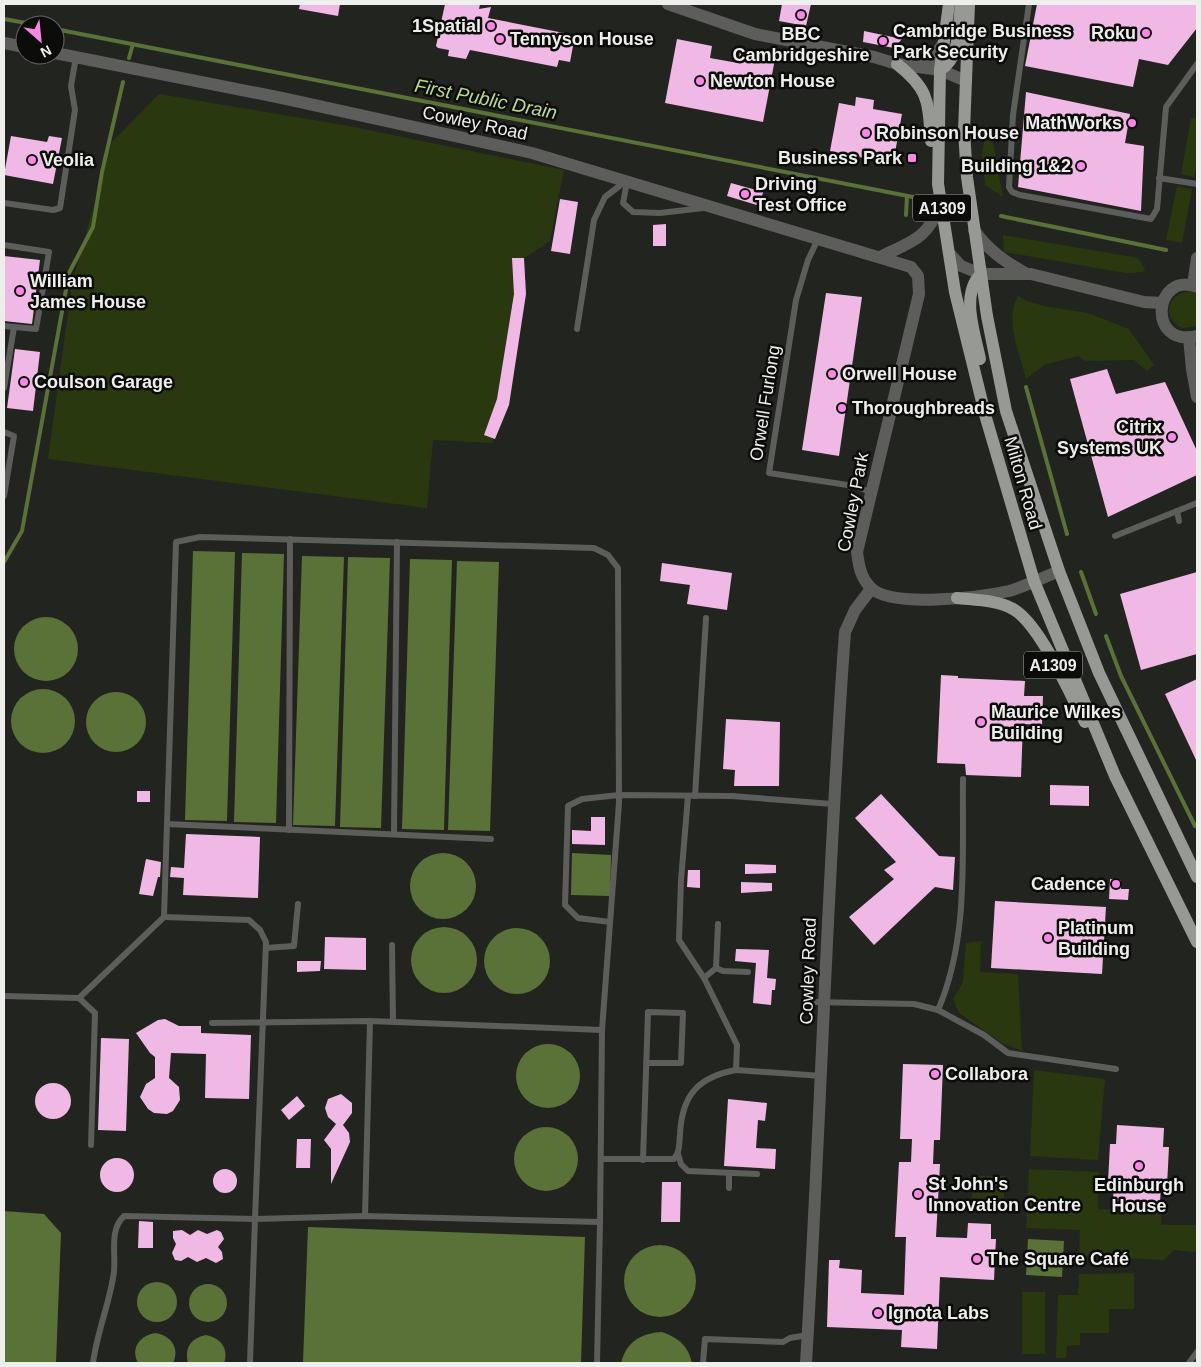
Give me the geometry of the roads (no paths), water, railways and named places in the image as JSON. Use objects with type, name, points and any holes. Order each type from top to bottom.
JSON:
[{"type":"main road","name":"Milton Road","points":[[949,4],[940,70],[937,163],[955,292],[986,418],[1034,581],[1115,776],[1197,942]]},
{"type":"main road","points":[[940,70],[950,65],[954,56],[961,4]]},
{"type":"main road","name":"Milton Road","points":[[969,4],[966,81],[967,177],[980,274],[1006,411],[1059,571],[1099,673],[1197,877]]},
{"type":"main road","name":"A1309","points":[[897,64],[918,82],[926,96],[932,149],[937,163]]},
{"type":"main road","name":"A1309","points":[[980,274],[974,280],[970,306],[981,364],[986,418]]},
{"type":"main road","name":"A1309","points":[[957,598],[987,601],[1013,608],[1031,624],[1115,776]]},
{"type":"street","points":[[668,4],[755,34],[874,57],[897,64],[940,70],[966,81]]},
{"type":"street","points":[[918,67],[933,58],[943,44]]},
{"type":"street","name":"Cowley Road","points":[[65,55],[282,98],[532,153],[627,180],[710,208],[905,264]]},
{"type":"street","points":[[880,257],[921,237],[934,220],[942,204]]},
{"type":"street","points":[[974,230],[984,245],[1025,274]]},
{"type":"street","points":[[949,253],[961,266],[980,274],[1025,274],[1144,302],[1162,303]]},
{"type":"street","points":[[1197,258],[1195,286],[1182,285],[1172,290],[1162,303],[1161,312],[1166,328],[1181,337],[1193,337],[1192,369],[1197,397]]},
{"type":"street","name":"Cowley Park","points":[[871,589],[860,573],[857,552],[919,294],[918,276],[911,267],[905,264]]},
{"type":"street","points":[[871,589],[903,600],[957,598],[1010,590],[1059,571]]},
{"type":"street","name":"Cowley Road","points":[[806,1363],[822,1076],[818,1002],[845,632],[855,610],[871,589]]},
{"type":"lane","points":[[1029,4],[1013,115],[1009,186],[1012,192],[1151,219],[1157,209],[1166,107],[1197,64]]},
{"type":"lane","points":[[4,203],[53,210],[60,208],[75,110],[71,86],[76,57]]},
{"type":"lane","points":[[1159,178],[1197,184]]},
{"type":"lane","points":[[627,180],[623,203],[633,212],[660,213],[710,208]]},
{"type":"lane","points":[[577,328],[594,220],[605,197],[627,180]]},
{"type":"lane","name":"Orwell Furlong","points":[[818,239],[808,260],[796,300],[769,473],[854,486],[871,492]]},
{"type":"lane","points":[[4,245],[49,252],[36,329],[4,326]]},
{"type":"lane","points":[[4,388],[14,327]]},
{"type":"lane","points":[[4,432],[14,436],[4,496]]},
{"type":"lane","points":[[1115,536],[1197,503]]},
{"type":"lane","points":[[1177,511],[1179,521]]},
{"type":"lane","points":[[79,998],[164,917],[176,542],[200,537],[397,542],[594,548],[608,555],[618,568],[619,795],[602,1030],[597,1363]]},
{"type":"lane","points":[[289,830],[290,540]]},
{"type":"lane","points":[[394,834],[397,542]]},
{"type":"lane","points":[[706,618],[692,796],[681,880],[679,940],[704,978],[738,1045],[736,1070]]},
{"type":"lane","points":[[938,1010],[953,970],[959,934],[963,779]]},
{"type":"lane","points":[[610,922],[578,918],[565,904],[568,806],[582,799],[619,795],[732,796],[832,804]]},
{"type":"lane","points":[[167,824],[491,839]]},
{"type":"lane","points":[[266,948],[294,946],[298,904]]},
{"type":"lane","points":[[164,917],[249,920],[260,930],[266,948],[250,1363]]},
{"type":"lane","points":[[704,978],[716,968],[718,924]]},
{"type":"lane","points":[[392,945],[393,1022]]},
{"type":"lane","points":[[716,968],[723,971],[748,972]]},
{"type":"lane","points":[[4,996],[79,998],[95,1013],[91,1145]]},
{"type":"lane","points":[[818,1002],[914,1004],[938,1010],[984,1035],[1008,1053],[1116,1069]]},
{"type":"lane","points":[[643,1160],[646,1062],[648,1012],[683,1013],[681,1063],[646,1062]]},
{"type":"lane","points":[[212,1024],[370,1021],[602,1030]]},
{"type":"lane","points":[[365,1216],[370,1021]]},
{"type":"lane","points":[[757,1174],[688,1171],[681,1164],[678,1154],[680,1120],[687,1098],[698,1085],[736,1070],[822,1076]]},
{"type":"lane","points":[[601,1159],[666,1161],[674,1159],[678,1154]]},
{"type":"lane","points":[[729,1188],[730,1173]]},
{"type":"lane","points":[[93,1363],[96,1343],[114,1272],[114,1238],[118,1222],[124,1216],[255,1219],[365,1216],[600,1222]]},
{"type":"lane","points":[[703,1363],[704,1339],[783,1342],[790,1338],[808,1335]]},
{"type":"lane","points":[[1189,1363],[1197,1352]]},
{"type":"waterway","name":"First Public Drain","points":[[4,19],[15,21]]},
{"type":"waterway","name":"First Public Drain","points":[[65,31],[913,197]]},
{"type":"waterway","points":[[129,58],[133,44]]},
{"type":"waterway","name":"First Public Drain","points":[[4,562],[22,531],[69,273],[93,227],[102,172],[123,82]]},
{"type":"waterway","points":[[906,215],[907,196]]},
{"type":"waterway","points":[[1001,216],[1166,250]]},
{"type":"waterway","points":[[1026,387],[1067,534]]},
{"type":"waterway","points":[[1081,572],[1096,614]]},
{"type":"waterway","points":[[1106,636],[1121,676],[1195,826]]},
{"type":"place","name":"BBC Cambridgeshire","points":[[801,15]]},
{"type":"place","name":"1Spatial","points":[[491,26]]},
{"type":"place","name":"Roku","points":[[1146,33]]},
{"type":"place","name":"Tennyson House","points":[[500,39]]},
{"type":"place","name":"Cambridge Business Park Security","points":[[883,41]]},
{"type":"place","name":"Newton House","points":[[700,81]]},
{"type":"place","name":"MathWorks","points":[[1132,123]]},
{"type":"place","name":"Robinson House","points":[[866,133]]},
{"type":"place","name":"Business Park","points":[[912,158]]},
{"type":"place","name":"Veolia","points":[[32,160]]},
{"type":"place","name":"Building 1&2","points":[[1081,166]]},
{"type":"place","name":"Driving Test Office","points":[[745,194]]},
{"type":"place","name":"William James House","points":[[20,291]]},
{"type":"place","name":"Orwell House","points":[[832,374]]},
{"type":"place","name":"Coulson Garage","points":[[24,382]]},
{"type":"place","name":"Thoroughbreads","points":[[842,408]]},
{"type":"place","name":"Citrix Systems UK","points":[[1172,437]]},
{"type":"place","name":"Maurice Wilkes Building","points":[[981,722]]},
{"type":"place","name":"Cadence","points":[[1116,884]]},
{"type":"place","name":"Platinum Building","points":[[1048,938]]},
{"type":"place","name":"Collabora","points":[[935,1074]]},
{"type":"place","name":"Edinburgh House","points":[[1139,1166]]},
{"type":"place","name":"St John's Innovation Centre","points":[[918,1194]]},
{"type":"place","name":"The Square Café","points":[[977,1259]]},
{"type":"place","name":"Ignota Labs","points":[[878,1313]]}]
